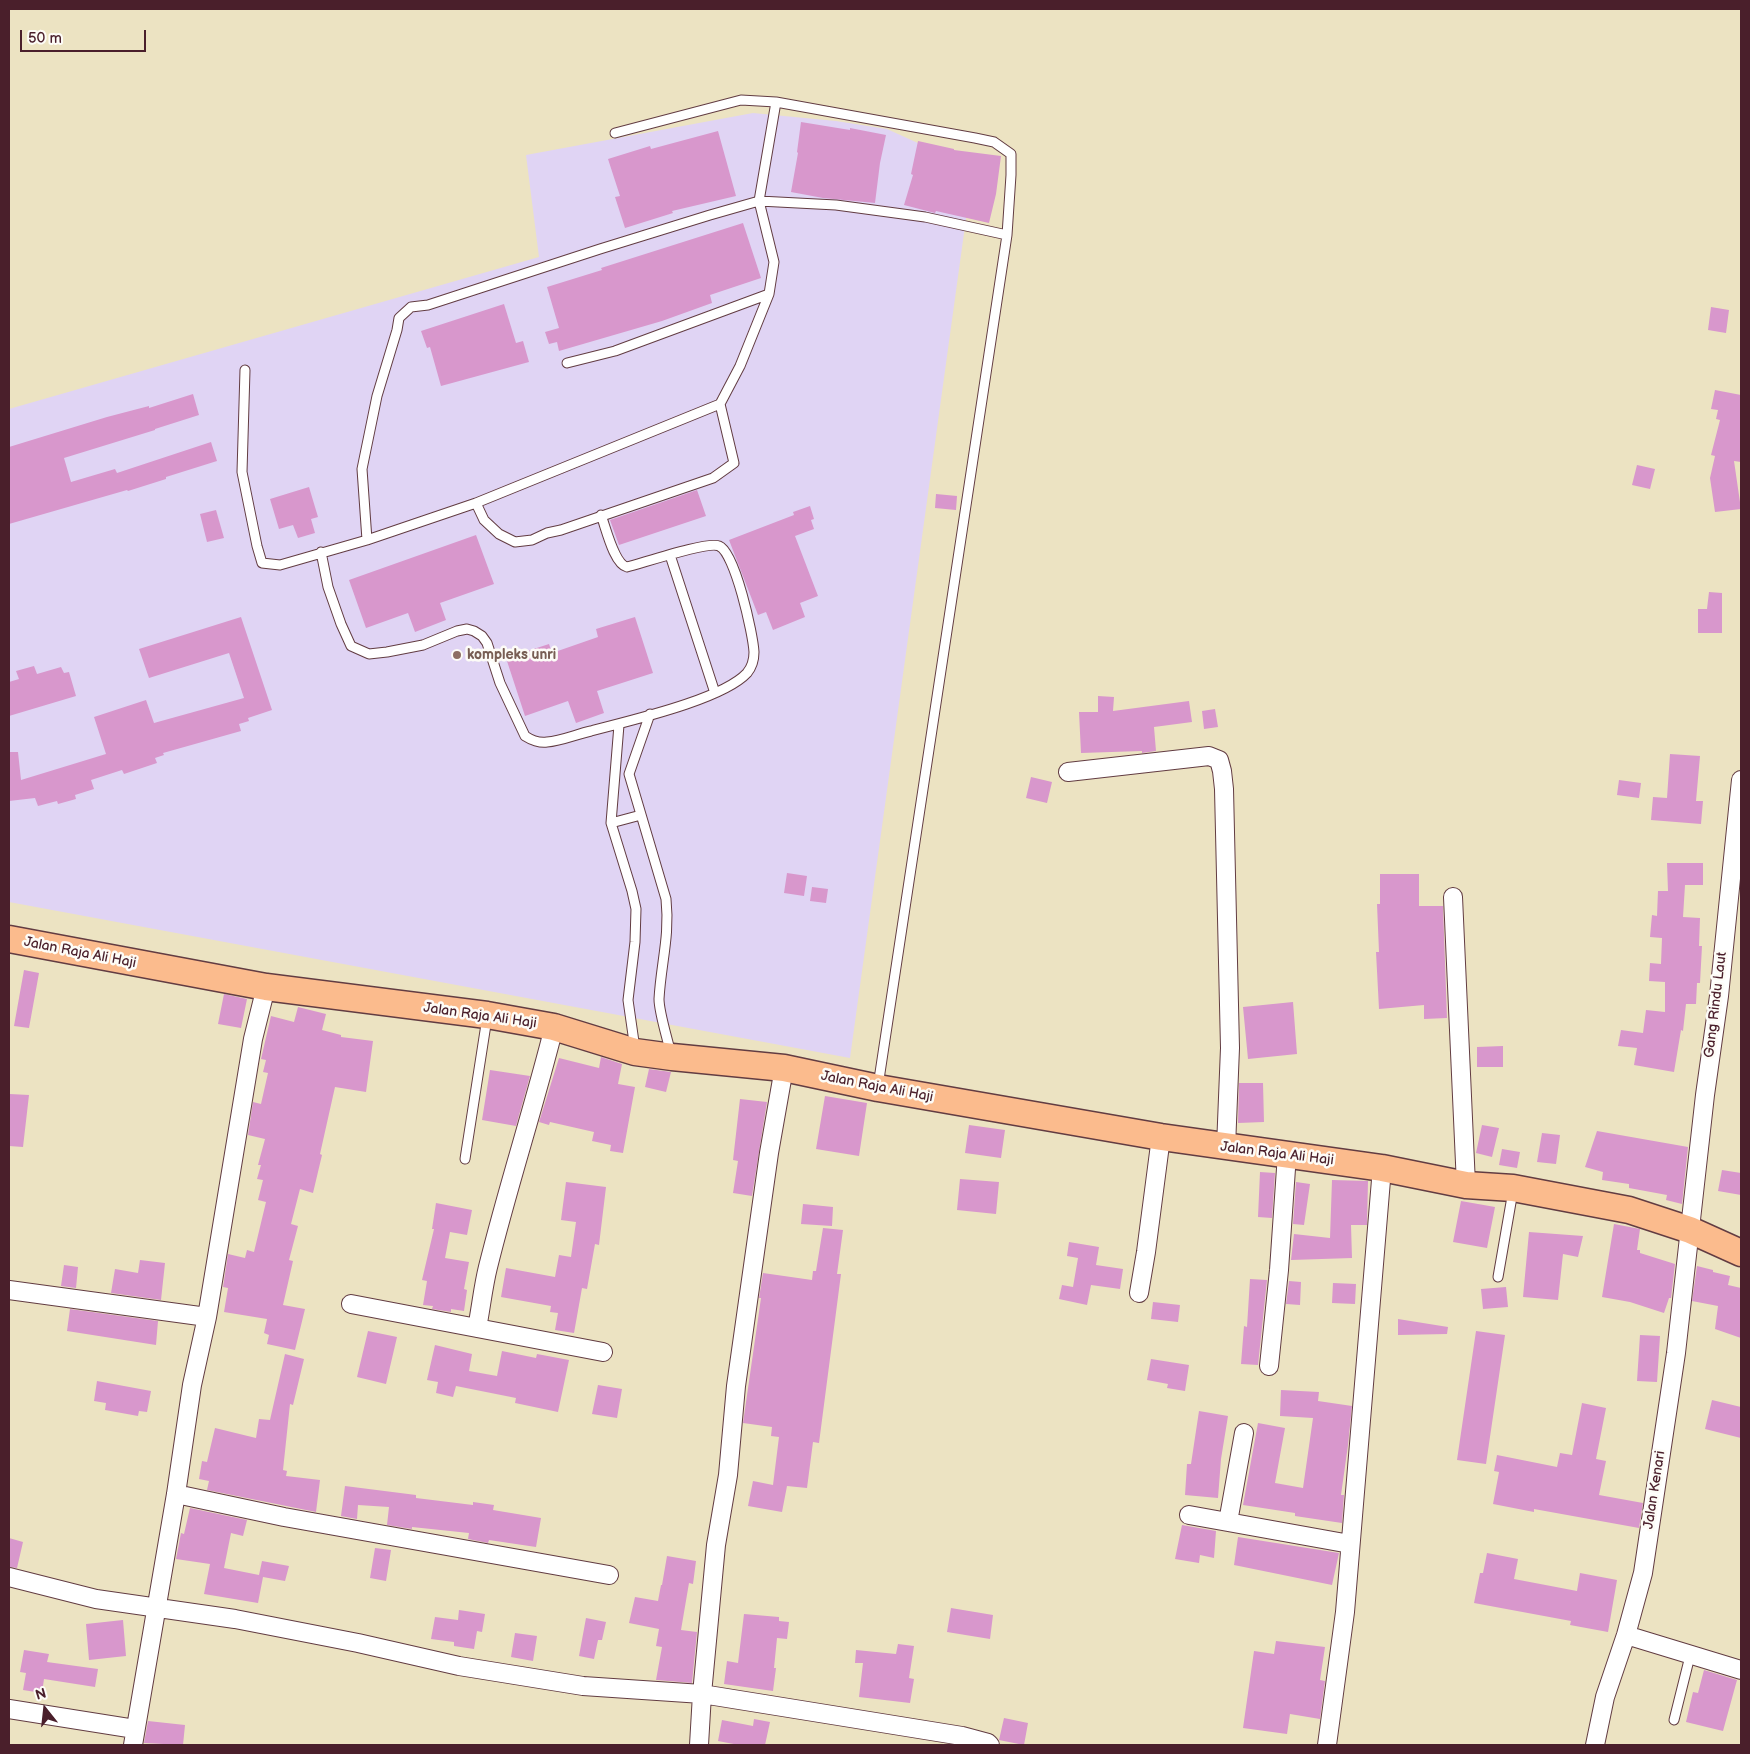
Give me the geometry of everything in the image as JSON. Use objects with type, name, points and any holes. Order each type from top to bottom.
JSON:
[{"type":"main road","name":"Jalan Raja Ali Haji","points":[[9,939],[266,987],[487,1015],[554,1027],[635,1052],[784,1068],[878,1088],[1161,1138],[1382,1168],[1466,1185],[1513,1188],[1629,1210],[1690,1230],[1741,1253]]},
{"type":"street","points":[[1068,772],[1209,756],[1219,760],[1224,789],[1229,974],[1230,1048],[1226,1147]]},
{"type":"street","name":"Gang Rindu Laut","points":[[1690,1230],[1705,1095],[1720,986],[1741,780]]},
{"type":"street","points":[[1453,897],[1466,1185]]},
{"type":"street","points":[[9,1709],[134,1737],[176,1494],[192,1385],[207,1317],[253,1039],[266,987]]},
{"type":"street","points":[[478,1328],[488,1270],[554,1027]]},
{"type":"street","points":[[699,1745],[716,1545],[728,1475],[736,1386],[769,1153],[784,1068]]},
{"type":"street","points":[[1139,1292],[1161,1138]]},
{"type":"street","points":[[1269,1366],[1279,1270],[1287,1154]]},
{"type":"street","points":[[1327,1745],[1345,1612],[1382,1168]]},
{"type":"street","name":"Jalan Kenari","points":[[1595,1745],[1605,1698],[1626,1635],[1643,1573],[1676,1353],[1690,1230]]},
{"type":"street","points":[[9,1290],[207,1317]]},
{"type":"street","points":[[351,1304],[604,1352]]},
{"type":"street","points":[[1228,1522],[1244,1433]]},
{"type":"street","points":[[176,1494],[303,1520],[609,1575]]},
{"type":"street","points":[[1189,1515],[1350,1544]]},
{"type":"street","points":[[9,1577],[96,1599],[235,1619],[339,1639],[459,1666],[583,1686],[702,1694],[962,1736],[990,1745]]},
{"type":"street","points":[[1626,1635],[1741,1670]]},
{"type":"lane","points":[[615,133],[741,100],[776,102],[994,142],[1011,154],[1007,235],[878,1088]]},
{"type":"lane","points":[[245,370],[242,472],[262,563],[280,565],[367,540],[476,503],[720,404],[740,366],[769,294],[774,262],[759,201],[776,102]]},
{"type":"lane","points":[[367,540],[362,469],[376,396],[399,318],[411,307],[428,305],[609,246],[759,201],[836,205],[925,217],[1007,235]]},
{"type":"lane","points":[[567,363],[615,351],[769,294]]},
{"type":"lane","points":[[476,503],[484,520],[499,534],[515,542],[532,540],[547,533],[561,530],[713,478],[734,463],[720,404]]},
{"type":"lane","points":[[321,552],[332,596],[341,624],[351,646],[368,654],[387,652],[423,645],[457,631],[474,631],[482,636],[487,643],[500,684],[525,736],[530,739],[547,742],[619,724],[715,693],[738,680],[753,663],[752,633],[739,582],[725,550],[719,546],[703,545],[627,567],[616,556],[601,515]]},
{"type":"lane","points":[[670,556],[715,693]]},
{"type":"lane","points":[[650,714],[628,774],[666,899],[668,918],[667,942],[659,1001],[672,1057]]},
{"type":"lane","points":[[619,724],[611,824],[636,909],[635,942],[628,1000],[635,1052]]},
{"type":"lane","points":[[611,824],[641,815]]},
{"type":"lane","points":[[466,1159],[487,1015]]},
{"type":"lane","points":[[1498,1277],[1513,1188]]},
{"type":"lane","points":[[1674,1720],[1690,1656]]},
{"type":"shaded area","name":"kompleks unri","points":[[753,113],[836,121],[887,129],[973,168],[850,1058],[9,902],[9,409],[539,257],[526,155]]},
{"type":"building","points":[[801,122],[886,135],[875,203],[823,198],[791,192]]},
{"type":"building","points":[[718,131],[736,196],[672,211],[673,213],[625,228],[615,197],[620,196],[608,159],[650,146],[651,149]]},
{"type":"building","points":[[918,141],[954,150],[1001,156],[996,194],[989,223],[904,205],[913,175],[911,174]]},
{"type":"building","points":[[743,223],[761,278],[710,295],[712,303],[662,321],[559,351],[557,342],[549,344],[545,332],[559,328],[547,287]]},
{"type":"building","points":[[504,304],[516,343],[523,341],[529,362],[441,386],[430,347],[427,348],[421,331]]},
{"type":"building","points":[[1711,307],[1729,310],[1726,333],[1708,330]]},
{"type":"building","points":[[1715,390],[1741,395],[1741,462],[1734,461],[1741,509],[1715,512],[1710,478],[1715,456],[1711,455],[1720,420],[1716,419],[1718,410],[1711,409]]},
{"type":"building","points":[[193,394],[199,415],[64,458],[71,482],[115,469],[117,473],[211,442],[217,461],[128,491],[9,524],[9,447],[107,417],[149,406],[149,408]]},
{"type":"building","points":[[1637,465],[1655,469],[1650,489],[1632,485]]},
{"type":"building","points":[[309,487],[318,517],[311,519],[315,533],[298,538],[293,525],[279,529],[270,499]]},
{"type":"building","points":[[697,490],[706,516],[619,545],[610,520]]},
{"type":"building","points":[[936,494],[957,496],[956,510],[935,508]]},
{"type":"building","points":[[810,506],[814,519],[811,520],[814,529],[795,536],[818,596],[800,603],[805,617],[773,630],[766,612],[758,615],[729,540],[794,515],[793,512]]},
{"type":"building","points":[[216,510],[224,538],[207,542],[200,514]]},
{"type":"building","points":[[476,535],[494,584],[440,603],[446,620],[415,632],[408,613],[366,628],[349,580]]},
{"type":"building","points":[[1709,592],[1722,593],[1722,633],[1698,633],[1698,609],[1707,609]]},
{"type":"building","points":[[241,617],[272,710],[248,718],[249,721],[239,724],[241,731],[163,753],[164,755],[155,758],[157,763],[124,774],[122,770],[91,780],[94,789],[75,795],[76,799],[58,804],[57,801],[38,806],[35,798],[9,801],[9,752],[18,752],[21,780],[106,754],[94,717],[146,700],[154,723],[244,698],[229,653],[149,678],[139,649]]},
{"type":"building","points":[[635,617],[653,673],[597,691],[604,713],[576,723],[568,701],[525,716],[506,658],[549,644],[552,653],[598,637],[596,629]]},
{"type":"building","points":[[34,666],[37,674],[61,667],[64,673],[69,672],[76,696],[9,716],[9,682],[19,679],[16,671]]},
{"type":"building","points":[[1098,696],[1114,697],[1113,711],[1189,701],[1192,722],[1154,727],[1156,751],[1142,753],[1142,751],[1081,753],[1079,712],[1098,712]]},
{"type":"building","points":[[1215,709],[1218,727],[1204,729],[1202,711]]},
{"type":"building","points":[[1670,754],[1700,756],[1696,801],[1703,801],[1701,824],[1651,820],[1653,797],[1667,798]]},
{"type":"building","points":[[1031,777],[1052,782],[1047,803],[1026,798]]},
{"type":"building","points":[[1619,780],[1641,783],[1639,798],[1617,795]]},
{"type":"building","points":[[1667,863],[1703,863],[1703,885],[1685,885],[1683,917],[1700,918],[1699,946],[1702,946],[1700,983],[1697,983],[1696,1004],[1686,1004],[1683,1031],[1681,1030],[1674,1072],[1634,1065],[1637,1048],[1618,1046],[1621,1030],[1643,1033],[1646,1010],[1665,1012],[1665,982],[1649,981],[1650,963],[1661,964],[1662,938],[1650,937],[1652,915],[1657,916],[1658,891],[1668,891]]},
{"type":"building","points":[[787,873],[807,876],[804,896],[784,893]]},
{"type":"building","points":[[1380,874],[1419,874],[1419,906],[1443,906],[1447,1018],[1424,1019],[1424,1005],[1379,1009],[1376,952],[1379,952],[1377,904],[1380,904]]},
{"type":"building","points":[[812,887],[828,889],[826,903],[810,901]]},
{"type":"building","points":[[24,970],[39,973],[29,1028],[14,1026]]},
{"type":"building","points":[[224,994],[247,999],[241,1028],[218,1024]]},
{"type":"building","points":[[1293,1002],[1297,1054],[1248,1059],[1243,1007]]},
{"type":"building","points":[[298,1007],[326,1014],[322,1030],[341,1035],[341,1037],[373,1041],[366,1092],[335,1087],[313,1193],[300,1189],[291,1224],[298,1226],[289,1260],[293,1261],[283,1305],[305,1309],[295,1350],[267,1344],[269,1335],[264,1333],[267,1319],[224,1312],[228,1288],[223,1287],[228,1254],[245,1258],[247,1250],[254,1252],[266,1202],[258,1200],[263,1180],[257,1179],[261,1165],[258,1165],[265,1139],[248,1135],[253,1102],[261,1104],[268,1073],[263,1072],[266,1060],[261,1059],[271,1016],[294,1022]]},
{"type":"building","points":[[1503,1046],[1503,1067],[1477,1067],[1477,1047]]},
{"type":"building","points":[[601,1057],[622,1064],[618,1084],[635,1087],[623,1153],[610,1151],[611,1145],[592,1141],[594,1132],[550,1122],[549,1125],[539,1122],[559,1058],[599,1068]]},
{"type":"building","points":[[649,1069],[671,1072],[666,1092],[645,1087]]},
{"type":"building","points":[[490,1070],[530,1076],[516,1126],[482,1120]]},
{"type":"building","points":[[1239,1083],[1263,1083],[1264,1122],[1238,1123]]},
{"type":"building","points":[[10,1094],[29,1095],[23,1147],[9,1146]]},
{"type":"building","points":[[825,1096],[867,1103],[859,1156],[816,1149]]},
{"type":"building","points":[[740,1099],[767,1102],[752,1196],[733,1193],[738,1161],[733,1160]]},
{"type":"building","points":[[969,1125],[1005,1130],[1001,1158],[965,1153]]},
{"type":"building","points":[[1482,1125],[1499,1128],[1492,1157],[1476,1153]]},
{"type":"building","points":[[1597,1131],[1688,1147],[1682,1204],[1666,1200],[1667,1195],[1629,1188],[1629,1184],[1602,1180],[1603,1172],[1585,1167]]},
{"type":"building","points":[[1542,1133],[1560,1135],[1556,1164],[1537,1162]]},
{"type":"building","points":[[1502,1149],[1520,1152],[1517,1168],[1499,1165]]},
{"type":"building","points":[[1722,1170],[1741,1173],[1741,1195],[1718,1191]]},
{"type":"building","points":[[1260,1172],[1275,1173],[1272,1218],[1258,1217]]},
{"type":"building","points":[[960,1179],[999,1182],[996,1214],[957,1210]]},
{"type":"building","points":[[1332,1180],[1368,1181],[1367,1225],[1351,1225],[1352,1258],[1291,1260],[1294,1234],[1330,1238]]},
{"type":"building","points":[[566,1182],[606,1187],[599,1245],[595,1244],[587,1289],[582,1288],[574,1333],[555,1330],[558,1313],[550,1312],[551,1306],[501,1297],[506,1268],[555,1277],[559,1255],[571,1257],[576,1222],[561,1220]]},
{"type":"building","points":[[1296,1182],[1310,1184],[1304,1225],[1293,1224]]},
{"type":"building","points":[[1461,1201],[1495,1207],[1487,1248],[1453,1242]]},
{"type":"building","points":[[436,1203],[472,1210],[467,1235],[450,1232],[445,1258],[469,1262],[464,1289],[467,1290],[464,1311],[451,1309],[451,1312],[432,1309],[433,1306],[423,1305],[427,1281],[422,1280],[434,1229],[432,1229]]},
{"type":"building","points":[[803,1204],[833,1207],[832,1226],[801,1224]]},
{"type":"building","points":[[1614,1224],[1640,1229],[1637,1250],[1640,1250],[1640,1253],[1675,1264],[1671,1298],[1669,1298],[1664,1313],[1630,1302],[1602,1297]]},
{"type":"building","points":[[823,1228],[843,1230],[837,1274],[841,1274],[819,1443],[813,1442],[807,1488],[787,1486],[782,1512],[748,1506],[753,1481],[773,1485],[779,1437],[771,1436],[772,1427],[743,1423],[763,1273],[812,1280],[813,1271],[816,1271]]},
{"type":"building","points":[[1529,1232],[1583,1236],[1578,1257],[1563,1254],[1558,1300],[1523,1297]]},
{"type":"building","points":[[1069,1242],[1099,1247],[1096,1265],[1123,1269],[1120,1289],[1091,1285],[1087,1305],[1059,1299],[1062,1285],[1073,1287],[1078,1258],[1067,1256]]},
{"type":"building","points":[[140,1260],[165,1263],[161,1300],[111,1293],[115,1269],[138,1273]]},
{"type":"building","points":[[64,1265],[78,1267],[76,1288],[61,1286]]},
{"type":"building","points":[[1697,1266],[1730,1276],[1728,1285],[1741,1288],[1741,1338],[1715,1329],[1718,1306],[1692,1301]]},
{"type":"building","points":[[1250,1279],[1267,1280],[1258,1365],[1241,1364],[1244,1326],[1247,1327]]},
{"type":"building","points":[[1289,1281],[1301,1282],[1300,1305],[1286,1304]]},
{"type":"building","points":[[1333,1283],[1356,1284],[1355,1304],[1332,1303]]},
{"type":"building","points":[[1506,1287],[1508,1307],[1483,1309],[1481,1289]]},
{"type":"building","points":[[1153,1302],[1180,1305],[1178,1322],[1151,1319]]},
{"type":"building","points":[[70,1309],[158,1321],[156,1345],[67,1331]]},
{"type":"building","points":[[1398,1319],[1448,1327],[1447,1334],[1398,1335]]},
{"type":"building","points":[[368,1331],[397,1337],[386,1384],[357,1377]]},
{"type":"building","points":[[1476,1331],[1505,1335],[1486,1464],[1457,1460]]},
{"type":"building","points":[[1640,1335],[1660,1336],[1657,1382],[1637,1381]]},
{"type":"building","points":[[435,1345],[472,1354],[469,1371],[497,1376],[502,1351],[536,1358],[537,1354],[569,1360],[558,1412],[515,1403],[516,1398],[456,1386],[453,1397],[436,1393],[438,1382],[427,1380]]},
{"type":"building","points":[[285,1354],[304,1359],[293,1405],[290,1404],[283,1470],[287,1471],[286,1476],[320,1480],[316,1512],[207,1490],[209,1481],[199,1479],[202,1461],[207,1462],[215,1428],[256,1438],[259,1419],[270,1420]]},
{"type":"building","points":[[1151,1359],[1189,1365],[1185,1391],[1167,1388],[1168,1384],[1147,1380]]},
{"type":"building","points":[[97,1381],[151,1391],[147,1412],[139,1411],[138,1416],[105,1410],[106,1403],[94,1401]]},
{"type":"building","points":[[598,1385],[622,1389],[617,1418],[592,1414]]},
{"type":"building","points":[[1281,1390],[1319,1392],[1318,1401],[1352,1406],[1341,1495],[1344,1495],[1342,1523],[1295,1516],[1295,1513],[1243,1505],[1258,1423],[1285,1428],[1275,1483],[1303,1488],[1313,1418],[1280,1416]]},
{"type":"building","points":[[1712,1400],[1741,1407],[1741,1438],[1705,1429]]},
{"type":"building","points":[[1582,1403],[1606,1408],[1596,1459],[1606,1461],[1599,1495],[1643,1503],[1639,1528],[1534,1509],[1534,1512],[1493,1504],[1499,1472],[1494,1471],[1497,1455],[1557,1467],[1560,1453],[1572,1455]]},
{"type":"building","points":[[1199,1411],[1228,1416],[1221,1459],[1218,1498],[1185,1495],[1187,1464],[1191,1464]]},
{"type":"building","points":[[345,1486],[416,1495],[416,1498],[473,1505],[473,1502],[494,1505],[493,1510],[541,1518],[536,1547],[489,1540],[488,1543],[468,1539],[469,1533],[412,1527],[412,1529],[387,1525],[389,1507],[358,1505],[357,1519],[341,1516]]},
{"type":"building","points":[[190,1508],[247,1520],[243,1536],[231,1533],[224,1568],[259,1575],[262,1561],[289,1566],[285,1581],[263,1577],[258,1603],[204,1594],[210,1564],[176,1559],[181,1533],[184,1534]]},
{"type":"building","points":[[1182,1525],[1216,1531],[1214,1558],[1200,1555],[1199,1563],[1175,1559]]},
{"type":"building","points":[[1238,1537],[1339,1553],[1332,1585],[1234,1565]]},
{"type":"building","points":[[9,1538],[23,1542],[17,1568],[9,1567]]},
{"type":"building","points":[[375,1548],[391,1550],[386,1581],[370,1578]]},
{"type":"building","points":[[1487,1553],[1518,1559],[1514,1579],[1577,1591],[1580,1573],[1617,1580],[1608,1632],[1570,1625],[1571,1621],[1474,1603],[1480,1573],[1483,1573]]},
{"type":"building","points":[[667,1556],[696,1561],[693,1584],[689,1583],[681,1630],[697,1632],[692,1683],[656,1680],[662,1647],[656,1646],[659,1629],[629,1623],[635,1597],[658,1601]]},
{"type":"building","points":[[951,1608],[993,1615],[990,1639],[947,1632]]},
{"type":"building","points":[[459,1610],[485,1614],[482,1632],[477,1631],[474,1649],[454,1646],[454,1642],[431,1639],[435,1617],[458,1620]]},
{"type":"building","points":[[744,1614],[779,1617],[779,1621],[789,1622],[787,1639],[777,1638],[773,1691],[724,1684],[727,1661],[738,1663]]},
{"type":"building","points":[[586,1618],[606,1622],[602,1640],[598,1640],[594,1659],[579,1656]]},
{"type":"building","points":[[123,1620],[126,1656],[89,1660],[86,1624]]},
{"type":"building","points":[[515,1633],[537,1636],[533,1661],[511,1657]]},
{"type":"building","points":[[1276,1641],[1325,1647],[1320,1680],[1325,1681],[1320,1719],[1290,1714],[1287,1734],[1243,1728],[1254,1651],[1274,1654]]},
{"type":"building","points":[[898,1644],[914,1646],[909,1678],[914,1679],[910,1703],[859,1697],[863,1663],[855,1663],[856,1650],[896,1654]]},
{"type":"building","points":[[24,1650],[49,1654],[47,1662],[98,1669],[95,1687],[44,1679],[42,1693],[23,1690],[26,1673],[20,1672]]},
{"type":"building","points":[[1704,1670],[1737,1680],[1723,1731],[1686,1722],[1693,1692],[1698,1693]]},
{"type":"building","points":[[1004,1718],[1028,1723],[1024,1745],[999,1740]]},
{"type":"building","points":[[754,1719],[770,1722],[765,1745],[739,1745],[718,1741],[722,1720],[753,1726]]},
{"type":"building","points":[[148,1721],[185,1725],[183,1745],[144,1743]]},
{"type":"place","name":"kompleks unri","points":[[457,655]]}]
